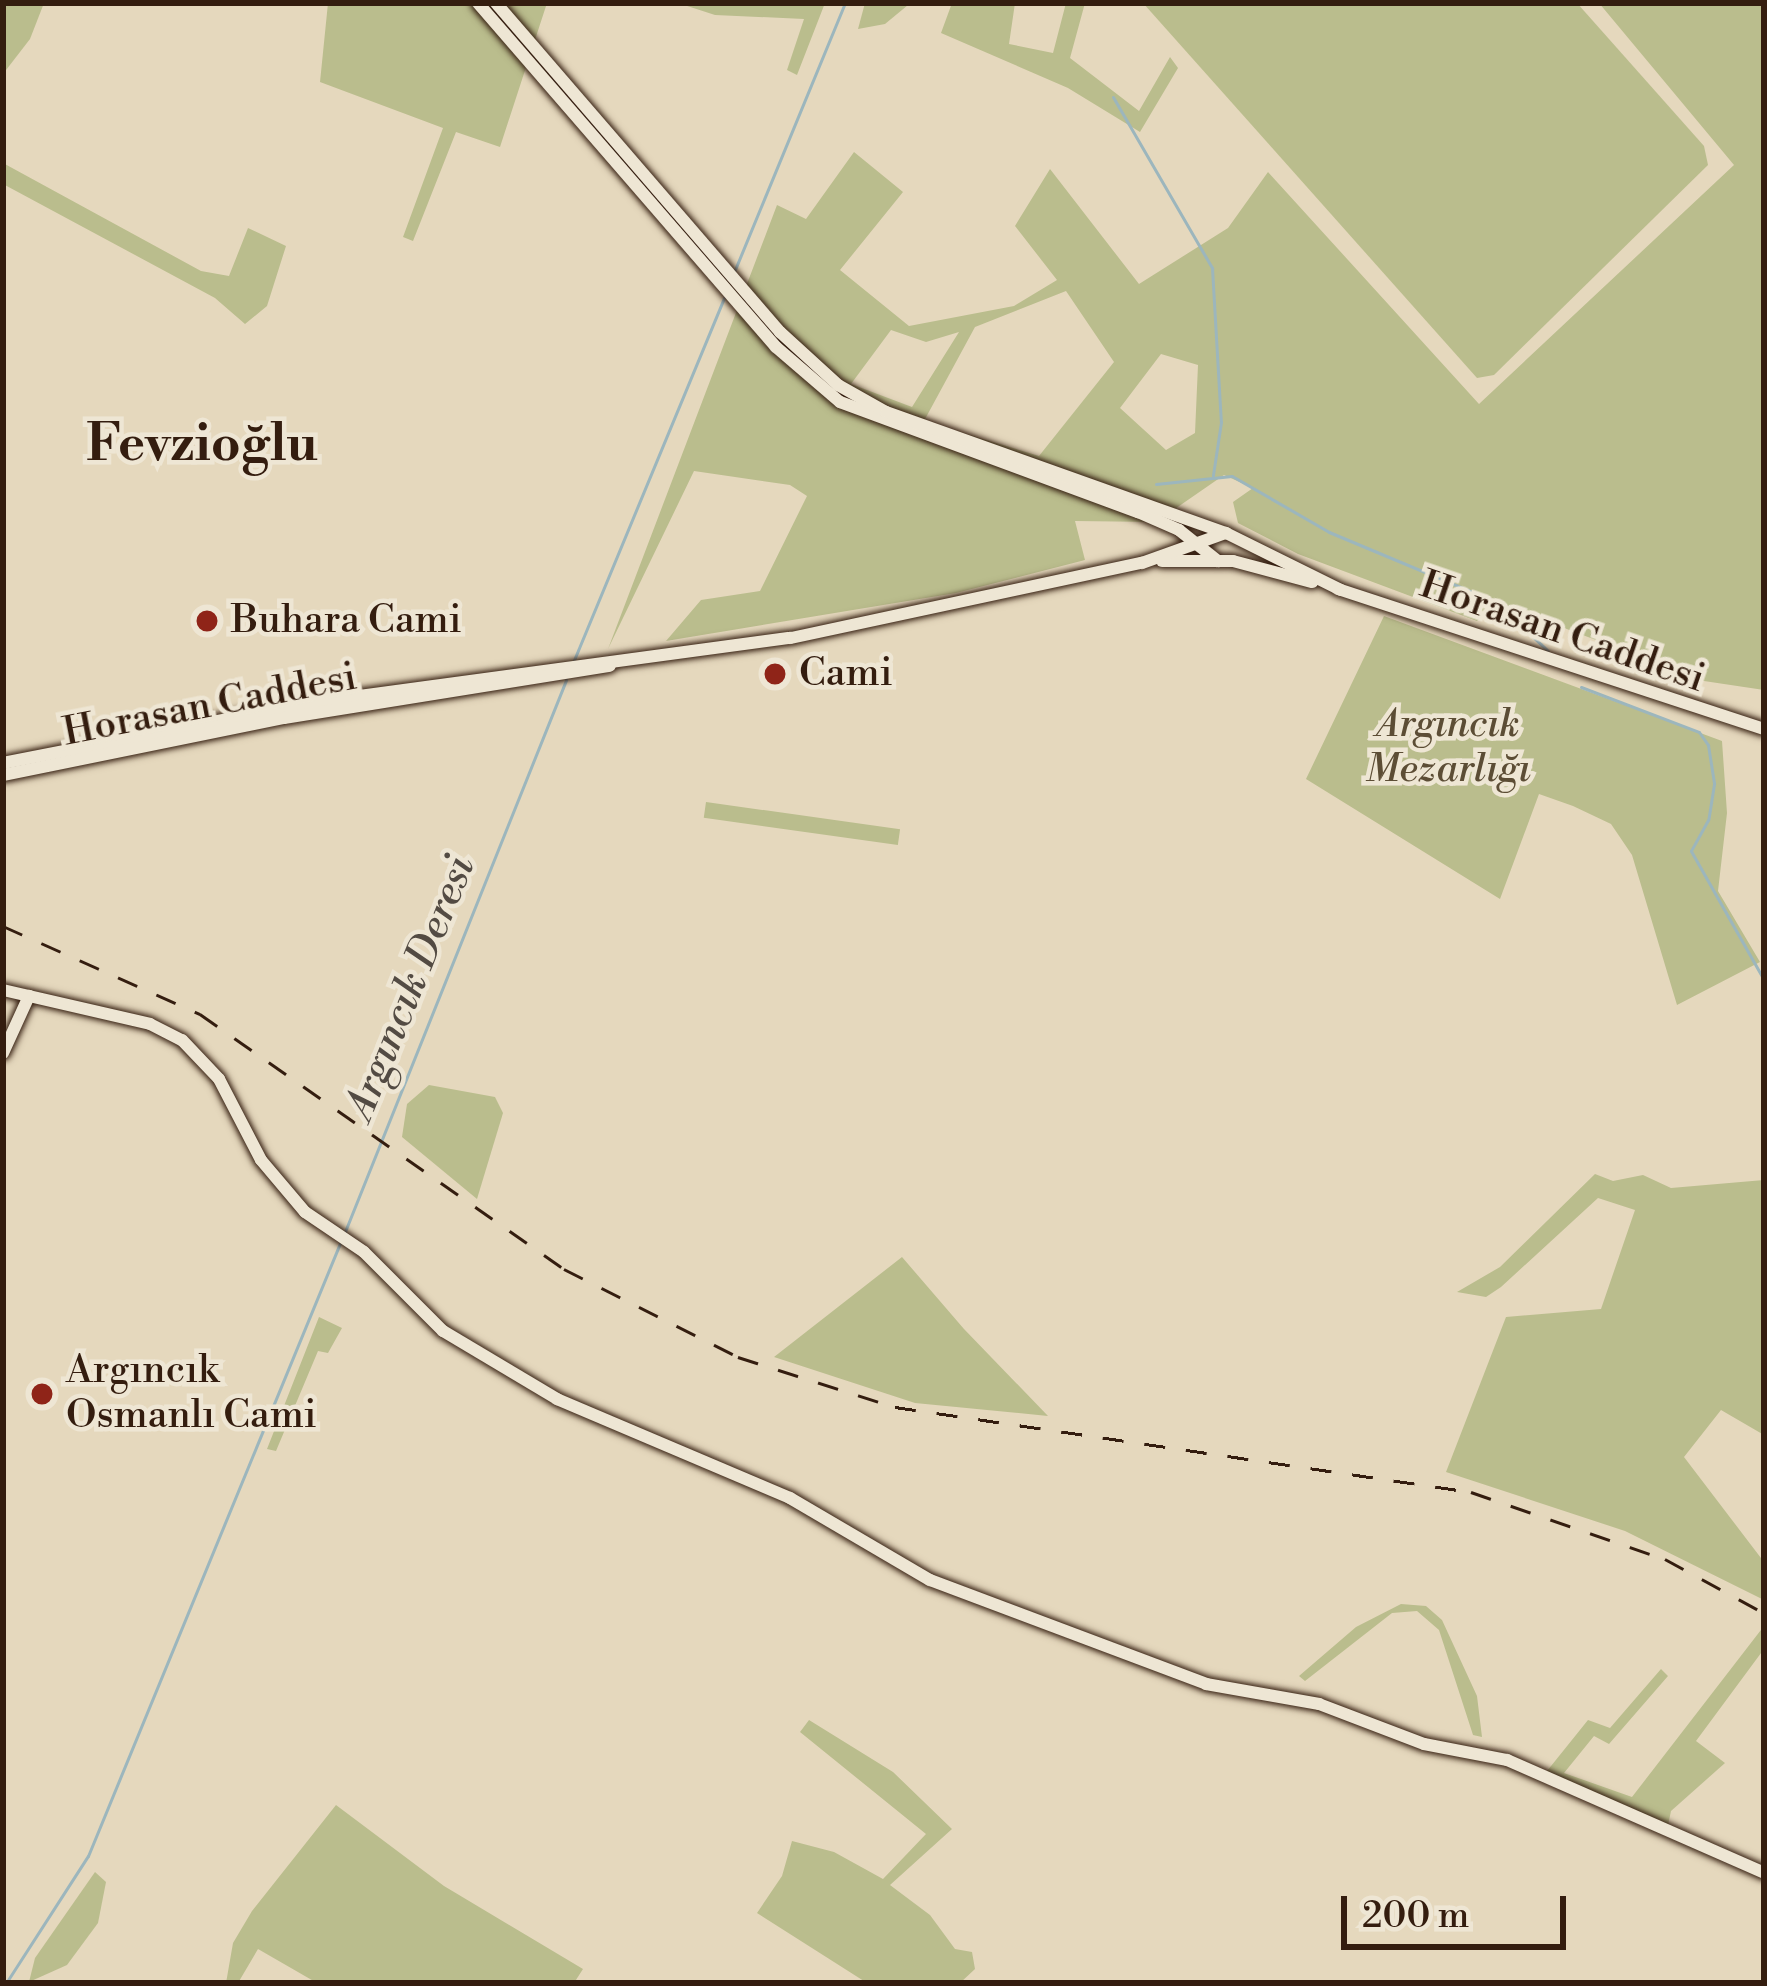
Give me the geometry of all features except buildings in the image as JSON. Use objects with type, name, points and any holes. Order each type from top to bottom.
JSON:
[{"type":"street","points":[[478,3],[730,284],[804,357],[886,412],[1226,533]]},
{"type":"street","points":[[496,3],[797,368],[840,401],[1138,512],[1197,542],[1218,561]]},
{"type":"street","name":"Horasan Caddesi","points":[[3,763],[315,702],[814,633],[1142,562],[1226,533],[1341,590]]},
{"type":"street","points":[[1233,561],[1247,544]]},
{"type":"street","name":"Horasan Caddesi","points":[[1142,562],[1233,561],[1341,590],[1764,729]]},
{"type":"street","name":"Horasan Caddesi","points":[[3,775],[641,659]]},
{"type":"street","points":[[3,990],[150,1024],[182,1040],[228,1091],[268,1170],[338,1237],[419,1311],[486,1360],[582,1411],[790,1498],[930,1580],[1194,1680],[1319,1704],[1424,1744],[1508,1760],[1764,1873]]},
{"type":"street","points":[[3,1053],[29,995]]},
{"type":"green space","points":[[3,3],[44,3],[30,39],[3,74]]},
{"type":"green space","points":[[328,3],[547,3],[500,147],[456,132],[413,241],[403,237],[443,128],[320,82]]},
{"type":"green space","points":[[678,3],[825,3],[797,75],[787,70],[804,19],[715,15]]},
{"type":"green space","points":[[865,3],[908,5],[885,24],[858,29]]},
{"type":"green space","points":[[952,3],[1015,3],[1009,44],[1053,53],[1066,3],[1085,3],[1070,58],[1139,111],[1170,57],[1178,68],[1140,132],[1068,88],[941,33]]},
{"type":"green space","points":[[1143,3],[1577,3],[1704,146],[1708,165],[1494,375],[1477,378]]},
{"type":"green space","points":[[1599,3],[1764,3],[1764,690],[1704,681],[1485,598],[1487,612],[1477,621],[1298,554],[1238,523],[1233,502],[1253,488],[1224,475],[1156,522],[1075,521],[1085,560],[956,593],[666,641],[701,600],[760,591],[807,496],[790,485],[694,471],[608,649],[777,205],[806,219],[854,152],[903,192],[840,270],[909,326],[1014,306],[1057,280],[1015,226],[1050,169],[1139,284],[1228,228],[1268,172],[1479,404],[1734,165]],"holes":[[[1066,291],[1114,362],[1039,456],[924,421],[975,327]],[[891,330],[926,342],[959,332],[912,407],[851,384]],[[1161,354],[1198,365],[1195,433],[1166,450],[1120,408]]]},
{"type":"green space","points":[[3,163],[201,271],[229,276],[248,228],[286,246],[267,306],[245,324],[215,298],[3,184]]},
{"type":"green space","name":"Argıncık Mezarlığı","points":[[1384,616],[1722,741],[1727,813],[1718,891],[1760,962],[1677,1005],[1632,855],[1611,824],[1573,806],[1539,794],[1500,899],[1306,779]]},
{"type":"green space","points":[[706,802],[900,829],[898,845],[704,818]]},
{"type":"green space","points":[[429,1085],[495,1097],[503,1113],[477,1199],[402,1137],[407,1104]]},
{"type":"green space","points":[[1595,1174],[1613,1181],[1643,1175],[1671,1188],[1764,1180],[1764,1435],[1721,1410],[1684,1457],[1764,1562],[1764,1600],[1625,1531],[1446,1472],[1506,1317],[1601,1309],[1635,1210],[1598,1198],[1486,1297],[1457,1292],[1500,1267]]},
{"type":"green space","points":[[902,1257],[1048,1416],[915,1403],[774,1357]]},
{"type":"green space","points":[[319,1317],[342,1328],[328,1353],[318,1351],[276,1451],[267,1449]]},
{"type":"green space","points":[[1401,1604],[1426,1606],[1442,1620],[1477,1696],[1482,1737],[1473,1735],[1439,1630],[1417,1611],[1392,1613],[1305,1681],[1299,1676],[1356,1627]]},
{"type":"green space","points":[[1764,1626],[1764,1649],[1696,1741],[1725,1763],[1671,1811],[1667,1830],[1543,1776],[1588,1720],[1610,1728],[1661,1669],[1668,1676],[1609,1744],[1594,1736],[1564,1773],[1632,1797]]},
{"type":"green space","points":[[809,1720],[893,1772],[952,1829],[890,1885],[930,1915],[955,1949],[972,1952],[975,1969],[960,1983],[867,1983],[757,1913],[782,1876],[792,1841],[834,1852],[883,1879],[926,1834],[800,1732]]},
{"type":"green space","points":[[336,1805],[444,1886],[583,1969],[574,1983],[317,1983],[258,1949],[238,1983],[226,1983],[233,1943],[252,1911]]},
{"type":"green space","points":[[95,1872],[106,1882],[98,1923],[67,1965],[29,1982],[35,1958]]},
{"type":"waterway","name":"Argıncık Deresi","points":[[734,272],[845,3]]},
{"type":"waterway","points":[[1113,97],[1212,268],[1221,422],[1213,475]]},
{"type":"waterway","name":"Argıncık Deresi","points":[[574,660],[724,298]]},
{"type":"waterway","points":[[1156,484],[1232,476],[1329,532],[1496,602],[1548,651]]},
{"type":"waterway","name":"Argıncık Deresi","points":[[344,1234],[566,680]]},
{"type":"waterway","points":[[1581,687],[1699,732],[1708,745],[1714,784],[1708,820],[1691,851],[1764,980]]},
{"type":"waterway","name":"Argıncık Deresi","points":[[6,1983],[88,1856],[340,1243]]},
{"type":"railway","points":[[3,926],[200,1014],[564,1269],[738,1357],[895,1407],[1471,1492],[1665,1559],[1764,1613]]},
{"type":"place","name":"Buhara Cami","points":[[207,621]]},
{"type":"place","name":"Cami","points":[[775,674]]},
{"type":"place","name":"Argıncık Osmanlı Cami","points":[[42,1394]]},
{"type":"district","name":"Fevzioğlu","points":[[202,445]]}]
